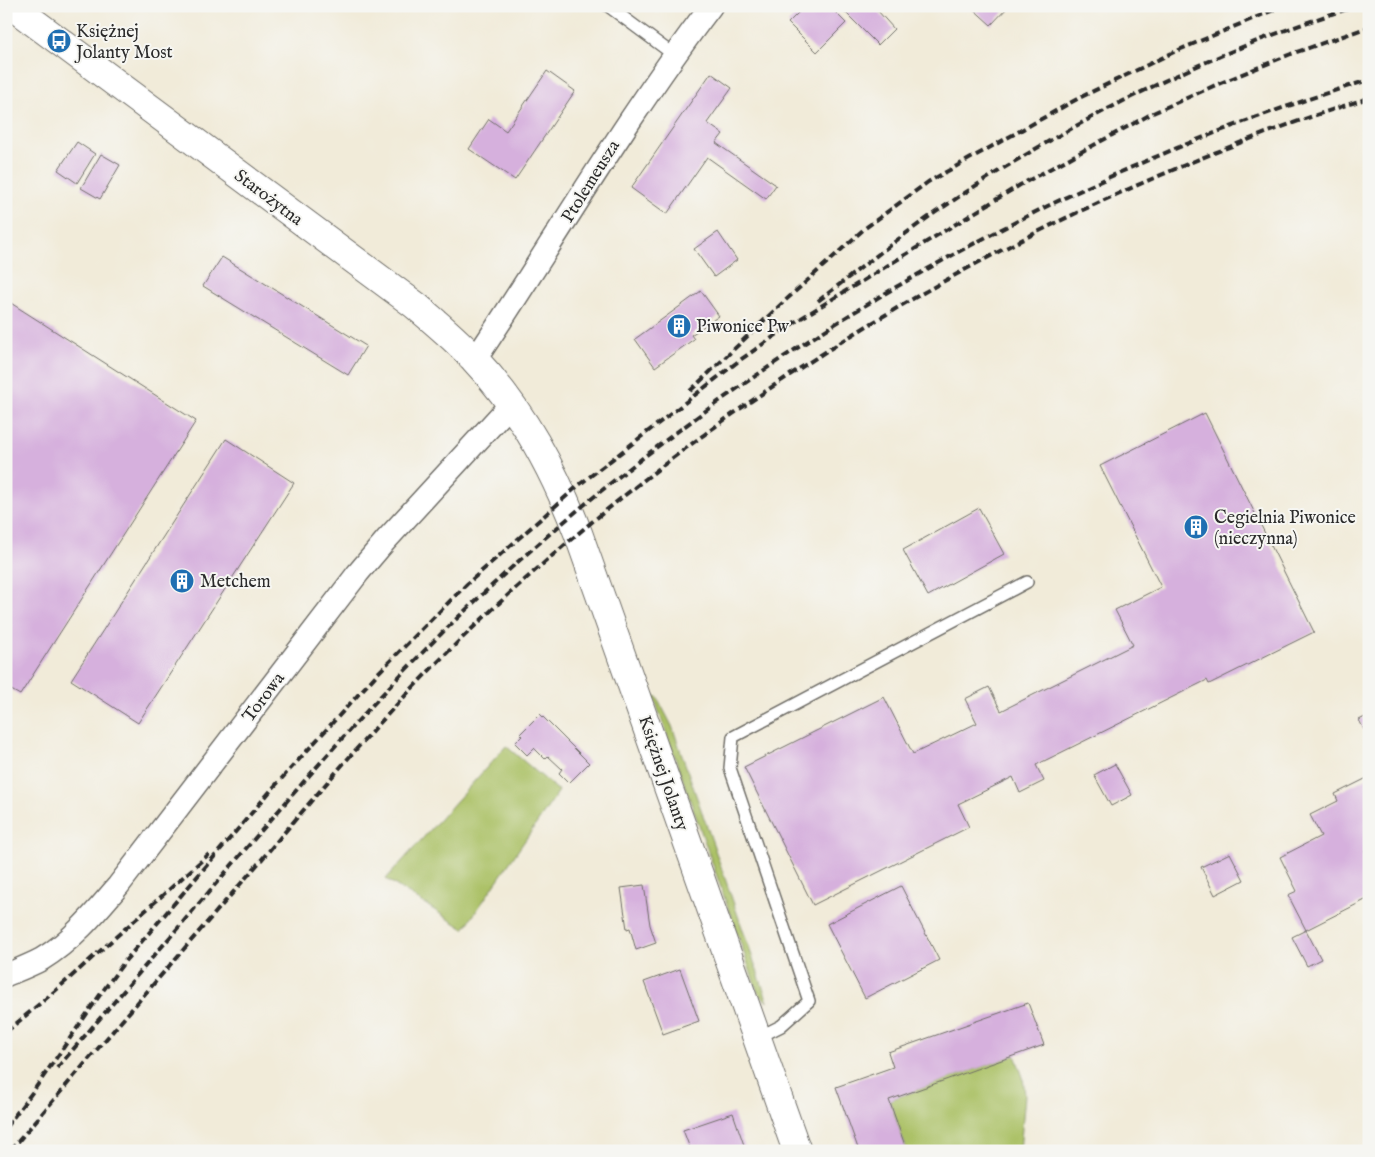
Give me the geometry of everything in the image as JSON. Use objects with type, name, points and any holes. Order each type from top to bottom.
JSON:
[{"type":"street","name":"Starożytna","points":[[12,6],[415,305],[444,329],[475,360],[511,404]]},
{"type":"street","name":"Ptolemeusza","points":[[475,360],[619,135],[674,55],[711,6]]},
{"type":"street","name":"Torowa","points":[[6,974],[42,959],[64,943],[95,913],[124,878],[358,573],[511,404]]},
{"type":"street","name":"Księżnej Jolanty","points":[[511,404],[540,450],[564,497],[578,532],[797,1151]]},
{"type":"lane","points":[[608,6],[674,55]]},
{"type":"lane","points":[[757,1038],[780,1026],[809,1001],[730,768],[733,737],[1028,582]]},
{"type":"green space","points":[[653,695],[657,697],[672,726],[768,1002],[758,993]]},
{"type":"green space","points":[[506,746],[559,791],[464,929],[386,879]]},
{"type":"green space","points":[[1015,1055],[1023,1077],[1025,1095],[1020,1151],[907,1151],[889,1100]]},
{"type":"building","points":[[805,6],[829,6],[846,23],[817,52],[788,23]]},
{"type":"building","points":[[839,6],[882,6],[877,10],[894,29],[878,45]]},
{"type":"building","points":[[970,6],[1009,6],[991,25]]},
{"type":"building","points":[[547,71],[575,91],[515,180],[469,149],[489,119],[506,131]]},
{"type":"building","points":[[711,73],[732,88],[707,123],[723,134],[716,143],[776,185],[766,199],[707,157],[667,214],[631,188]]},
{"type":"building","points":[[77,142],[95,154],[77,183],[58,170]]},
{"type":"building","points":[[101,154],[120,165],[100,199],[81,188]]},
{"type":"building","points":[[718,232],[737,260],[714,277],[694,249]]},
{"type":"building","points":[[222,257],[366,346],[348,375],[203,286]]},
{"type":"building","name":"Piwonice Pw","points":[[701,291],[719,316],[691,335],[694,339],[655,367],[635,339]]},
{"type":"building","points":[[6,300],[196,421],[20,695],[6,687]]},
{"type":"building","points":[[1205,413],[1314,632],[1209,684],[1207,680],[1036,765],[1044,781],[1020,793],[1013,777],[958,804],[969,827],[813,905],[744,767],[884,697],[913,754],[977,723],[965,699],[989,687],[1001,711],[1133,645],[1115,610],[1161,587],[1100,466]]},
{"type":"building","name":"Metchem","points":[[226,439],[294,483],[138,723],[71,680]]},
{"type":"building","points":[[979,508],[1004,554],[928,596],[903,550]]},
{"type":"building","points":[[540,714],[589,763],[569,783],[559,773],[562,769],[548,756],[545,759],[534,748],[527,755],[515,743],[522,736],[520,734]]},
{"type":"building","points":[[1369,715],[1369,739],[1359,720]]},
{"type":"building","points":[[1115,764],[1132,795],[1111,806],[1094,775]]},
{"type":"building","points":[[1369,777],[1369,850],[1365,851],[1369,858],[1369,898],[1306,930],[1288,895],[1297,891],[1280,857],[1321,836],[1310,815],[1338,801],[1335,794]]},
{"type":"building","points":[[1230,853],[1244,880],[1215,895],[1201,867]]},
{"type":"building","points":[[644,885],[650,925],[656,943],[636,950],[630,928],[627,929],[621,888]]},
{"type":"building","points":[[901,886],[939,960],[865,998],[827,924]]},
{"type":"building","points":[[1306,930],[1321,959],[1307,966],[1292,937]]},
{"type":"building","points":[[680,969],[699,1021],[663,1034],[644,982]]},
{"type":"building","points":[[1028,1003],[1044,1045],[889,1100],[907,1151],[859,1151],[836,1087],[893,1067],[888,1052]]},
{"type":"building","points":[[733,1113],[746,1151],[691,1151],[683,1130]]},
{"type":"railway","points":[[690,391],[864,229],[928,182],[1079,98],[1174,52],[1283,6]]},
{"type":"railway","points":[[818,301],[897,240],[945,206],[1042,145],[1092,117],[1144,91],[1249,44],[1357,6]]},
{"type":"railway","points":[[6,1127],[125,961],[273,788],[377,674],[467,584],[579,485],[740,360],[798,320],[1020,185],[1153,113],[1291,54],[1369,27]]},
{"type":"railway","points":[[57,1068],[319,764],[416,659],[540,542],[645,456],[756,376],[872,302],[991,234],[1115,175],[1241,123],[1369,80]]},
{"type":"railway","points":[[10,1151],[330,780],[405,696],[457,643],[534,572],[613,505],[696,441],[781,381],[869,325],[959,273],[1052,225],[1147,181],[1256,136],[1369,98]]},
{"type":"railway","points":[[6,1032],[209,854]]},
{"type":"place","name":"Księżnej Jolanty Most","points":[[59,41]]},
{"type":"place","name":"Piwonice Pw","points":[[679,326]]},
{"type":"place","name":"Cegielnia Piwonice (nieczynna)","points":[[1196,527]]},
{"type":"place","name":"Metchem","points":[[182,581]]}]
